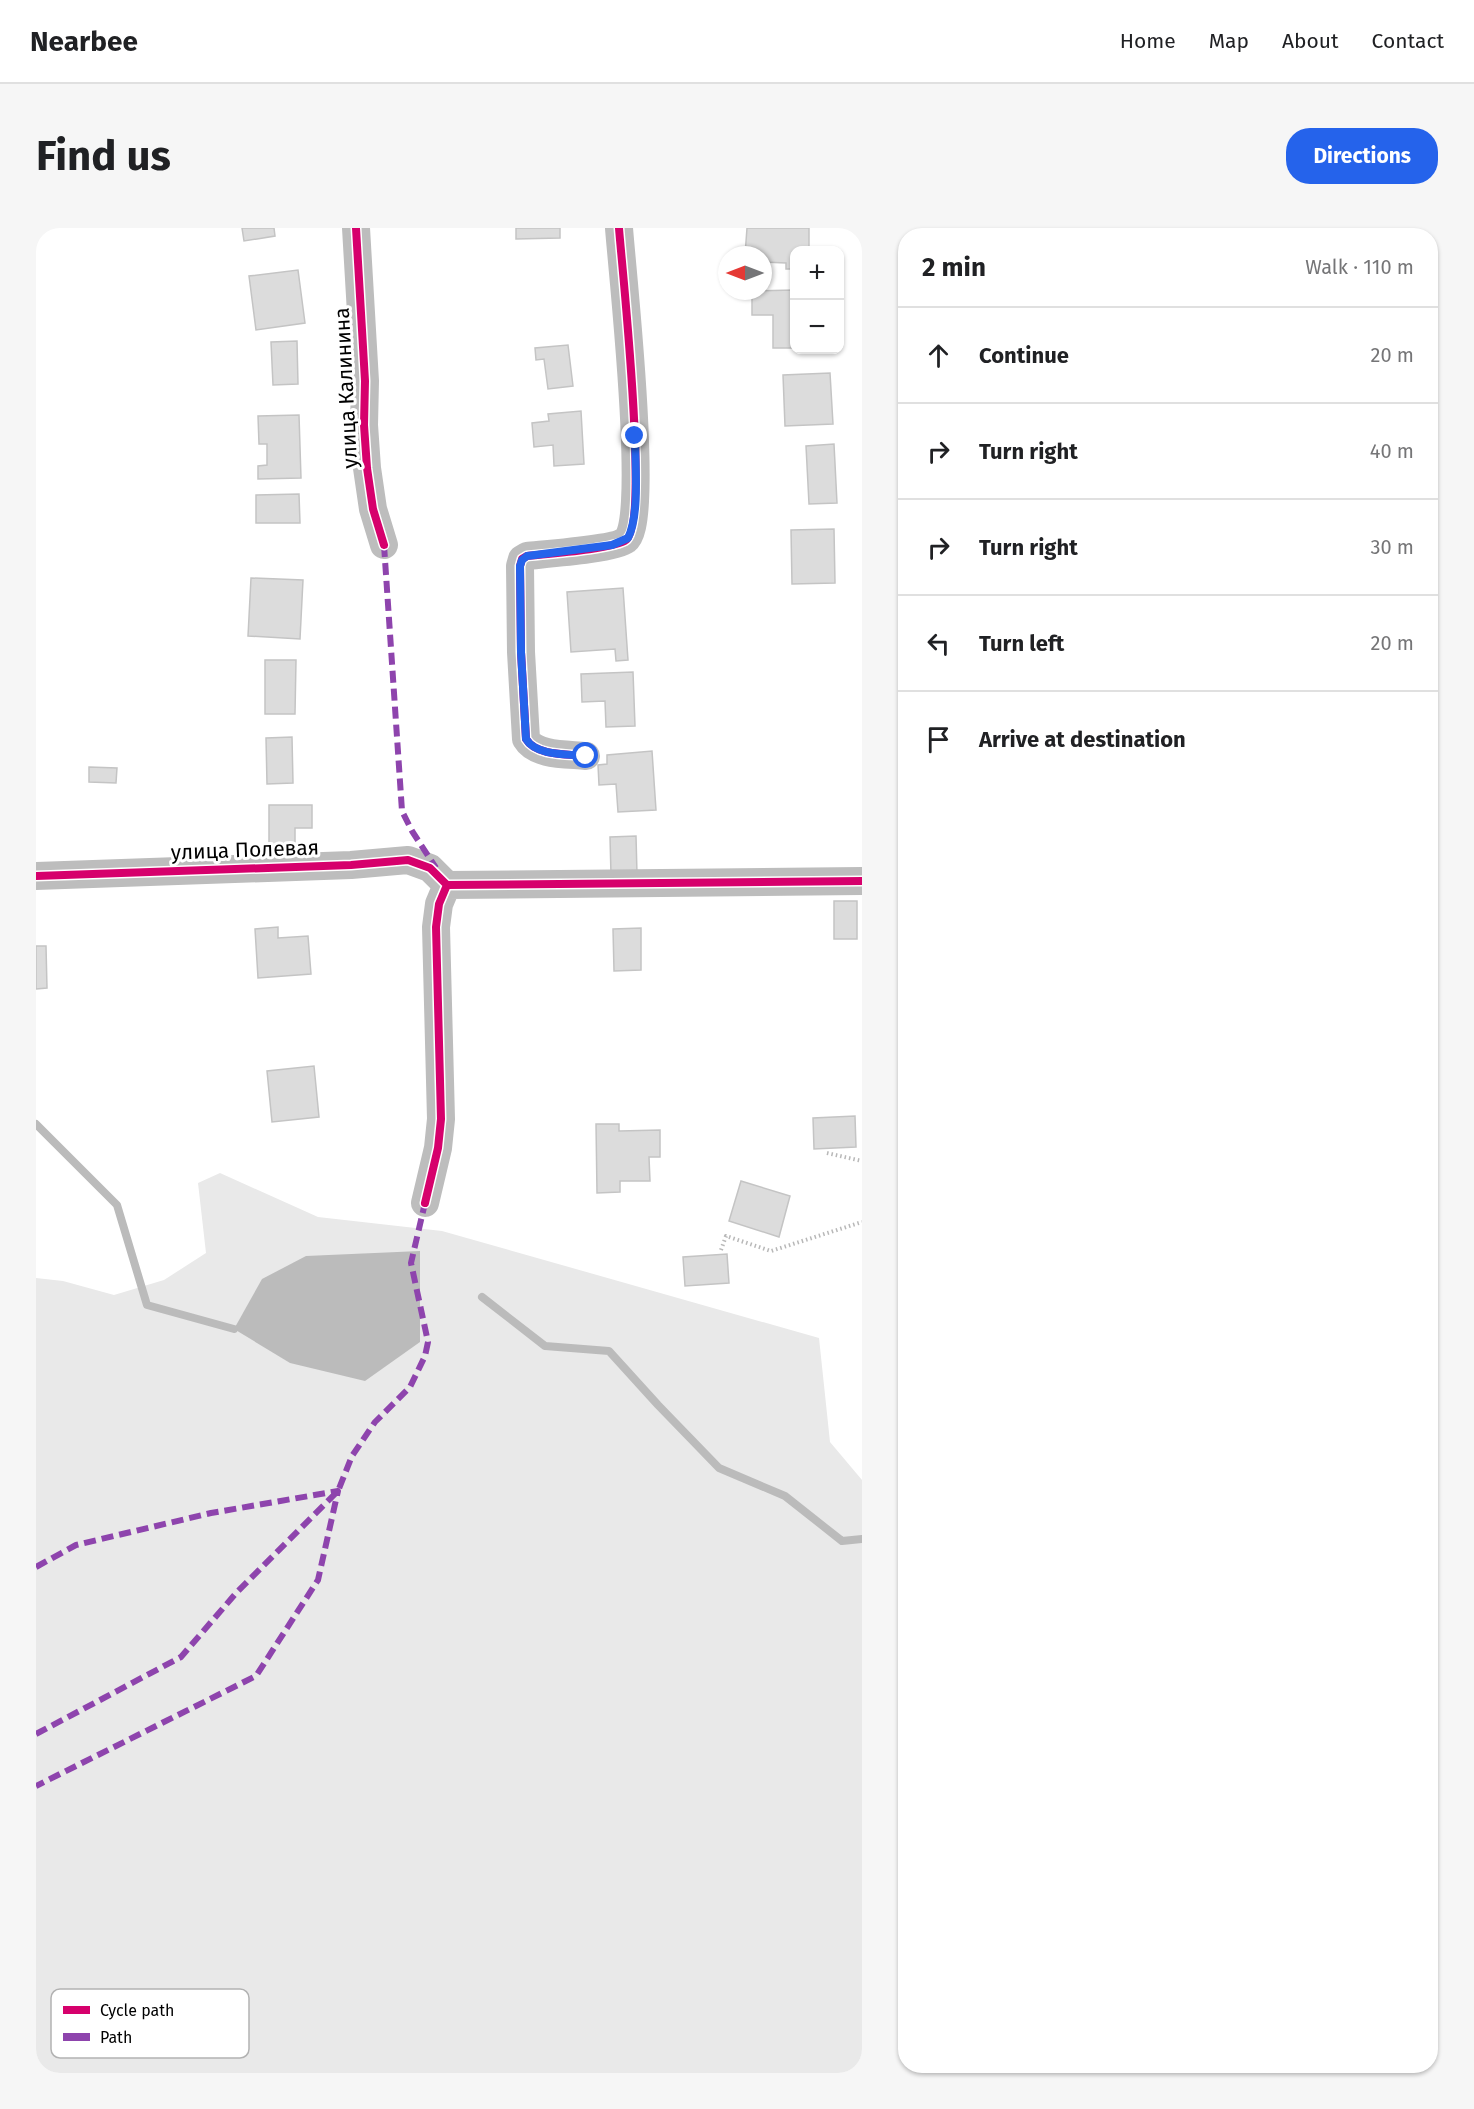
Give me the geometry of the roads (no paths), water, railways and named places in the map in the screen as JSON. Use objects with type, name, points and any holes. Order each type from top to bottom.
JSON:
[{"type":"street","name":"улица Калинина","points":[[356,228],[365,381],[364,425],[367,468],[373,509],[384,545]]},
{"type":"street","points":[[586,756],[539,750],[531,746],[526,739],[521,652],[520,566],[522,560],[527,556],[621,543],[632,532],[636,492],[635,436],[619,228]]},
{"type":"street","name":"улица Полевая","points":[[36,876],[351,865],[408,860],[430,868],[447,885]]},
{"type":"street","points":[[425,1203],[438,1148],[441,1119],[436,927],[439,904],[447,885],[862,881]]},
{"type":"waterway","points":[[36,1124],[117,1205],[147,1305],[234,1329]]},
{"type":"waterway","points":[[482,1297],[545,1346],[609,1351],[719,1468],[785,1496],[842,1541],[862,1539]]}]
